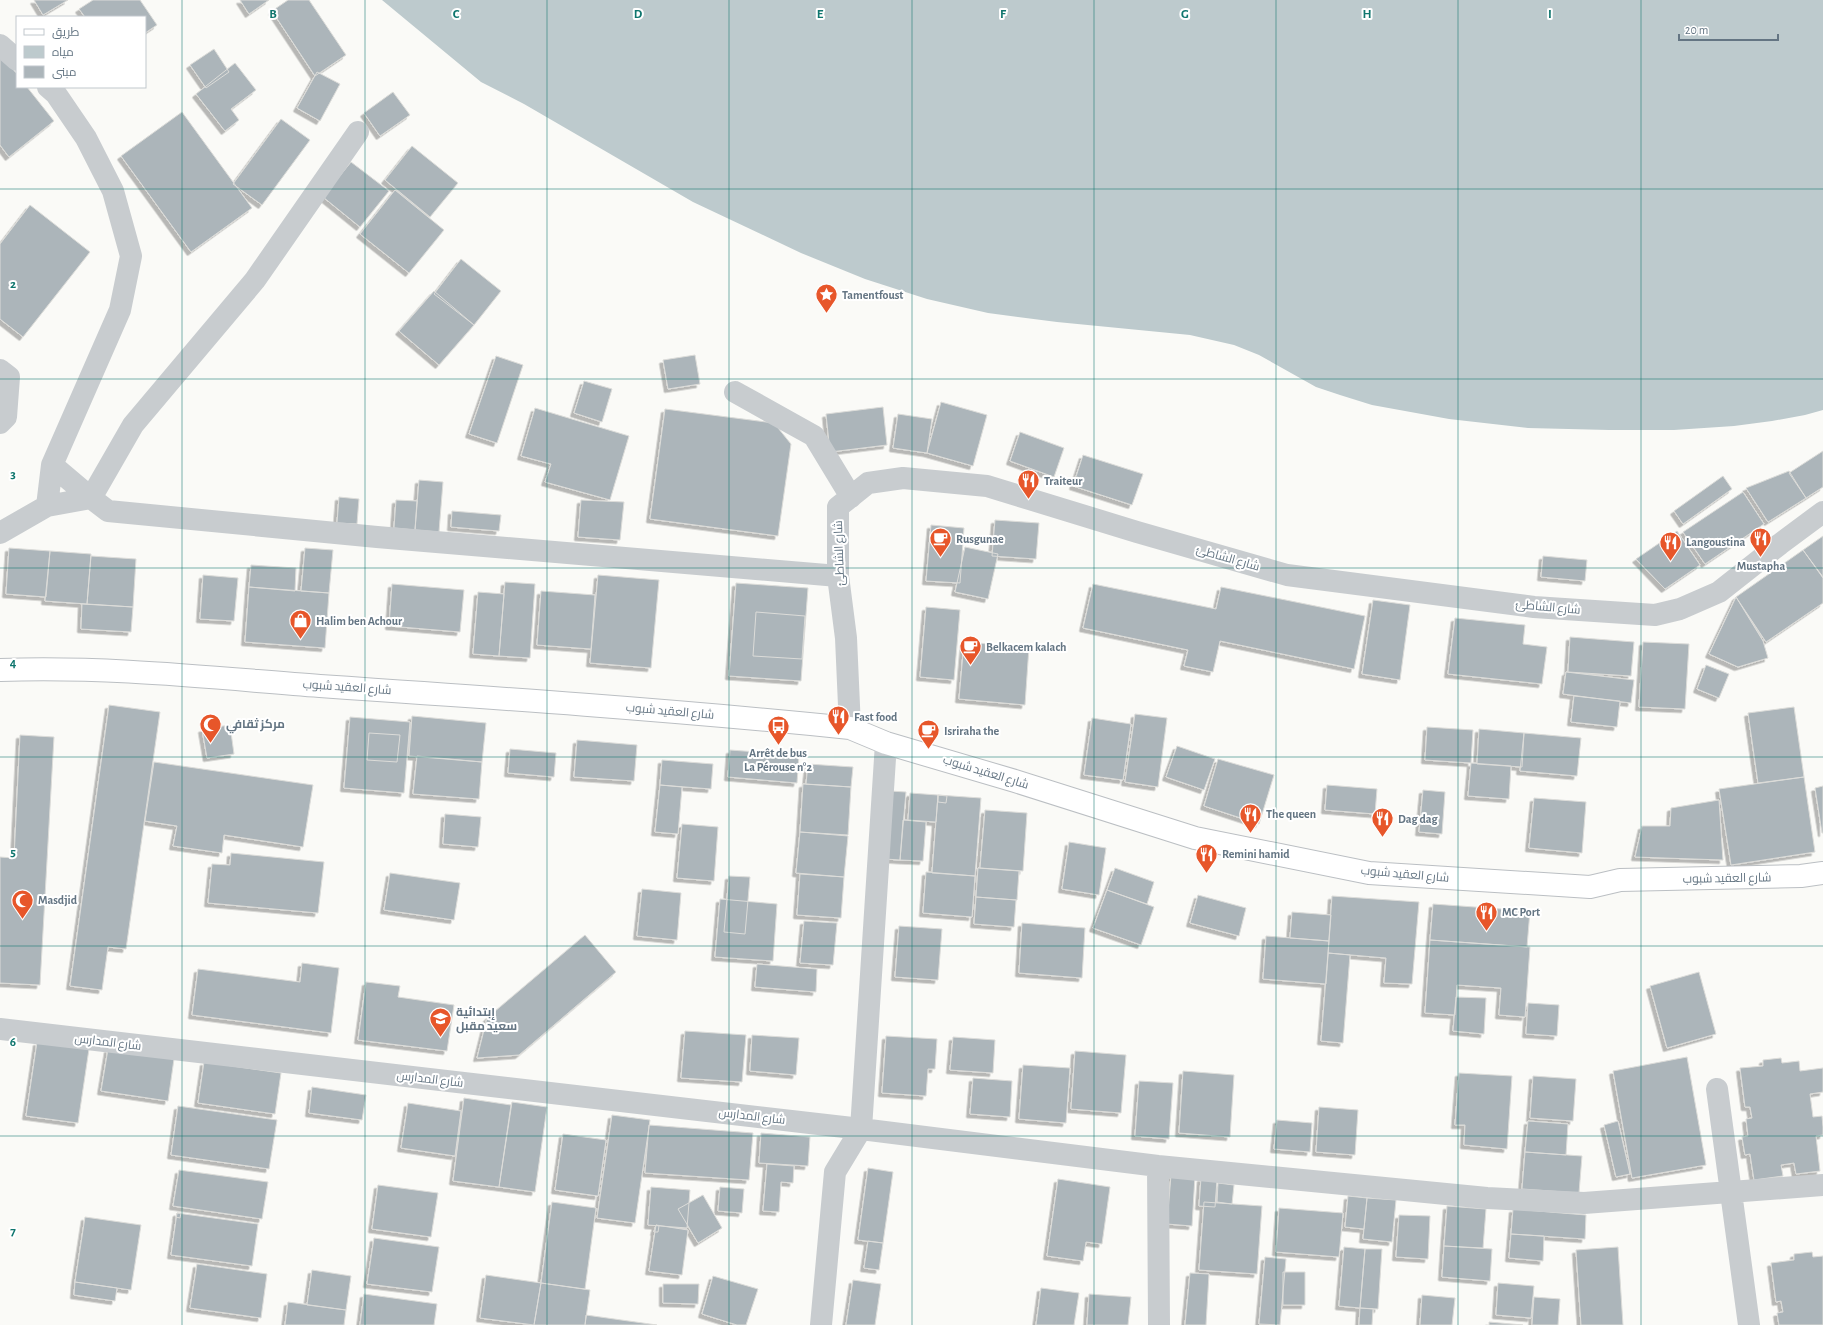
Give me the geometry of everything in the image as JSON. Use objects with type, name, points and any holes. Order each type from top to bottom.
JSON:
[{"type":"main road","name":"شارع العقيد شبوب","points":[[0,670],[30,669],[167,674],[546,701],[850,728],[886,743],[1023,783],[1195,838],[1369,873],[1590,887],[1620,880],[1801,876],[1823,873]]},
{"type":"street","points":[[0,45],[16,59]]},
{"type":"street","points":[[47,506],[52,465],[120,310],[131,256],[113,191],[86,138],[56,94],[49,88]]},
{"type":"street","points":[[0,533],[47,506],[91,498],[133,425],[255,280],[358,132]]},
{"type":"street","points":[[0,370],[9,377],[6,417],[0,423]]},
{"type":"street","points":[[735,392],[814,436],[851,497]]},
{"type":"street","points":[[52,465],[108,511],[377,537],[838,576]]},
{"type":"street","name":"شارع الشاطئ","points":[[850,728],[846,638],[838,576],[838,506],[868,483],[903,478],[987,486],[1137,532],[1288,575],[1534,607],[1656,615],[1680,609],[1719,592],[1823,512]]},
{"type":"street","points":[[821,1325],[835,1172],[861,1129],[886,743]]},
{"type":"street","name":"شارع المدارس","points":[[0,1029],[861,1129],[1158,1166],[1487,1198],[1584,1203],[1823,1185]]},
{"type":"street","points":[[1717,1089],[1749,1325]]},
{"type":"street","points":[[1158,1166],[1159,1325]]},
{"type":"water","points":[[382,0],[1823,0],[1823,410],[1772,421],[1734,426],[1674,430],[1528,428],[1449,419],[1372,405],[1316,387],[1259,355],[1234,345],[1190,335],[1057,322],[988,313],[927,299],[865,279],[801,253],[693,202],[524,104],[481,82]]},
{"type":"building","points":[[34,0],[68,0],[43,15]]},
{"type":"building","points":[[93,0],[140,0],[157,25],[146,32],[146,16],[84,16],[79,9]]},
{"type":"building","points":[[240,0],[269,0],[249,14]]},
{"type":"building","points":[[288,0],[309,0],[346,55],[315,76],[272,11]]},
{"type":"building","points":[[214,49],[229,72],[206,88],[190,65]]},
{"type":"building","points":[[2,56],[16,73],[16,88],[28,88],[54,121],[9,157],[0,145],[0,58]]},
{"type":"building","points":[[235,63],[256,90],[231,109],[239,120],[225,131],[196,94]]},
{"type":"building","points":[[317,72],[340,84],[320,121],[297,108]]},
{"type":"building","points":[[393,92],[410,115],[380,136],[364,113]]},
{"type":"building","points":[[182,112],[252,208],[191,252],[121,156]]},
{"type":"building","points":[[281,119],[310,140],[262,205],[233,184]]},
{"type":"building","points":[[412,146],[458,183],[430,217],[385,180]]},
{"type":"building","points":[[351,162],[389,191],[360,227],[323,197]]},
{"type":"building","points":[[395,190],[444,230],[409,273],[360,234]]},
{"type":"building","points":[[30,205],[90,252],[23,337],[0,319],[0,244]]},
{"type":"building","points":[[461,259],[501,291],[474,325],[434,294]]},
{"type":"building","points":[[434,291],[474,325],[439,365],[399,331]]},
{"type":"building","points":[[695,355],[700,384],[668,389],[663,360]]},
{"type":"building","points":[[496,356],[523,365],[497,443],[469,434]]},
{"type":"building","points":[[584,381],[612,389],[602,422],[574,413]]},
{"type":"building","points":[[941,402],[987,415],[973,466],[927,453]]},
{"type":"building","points":[[883,407],[887,445],[830,452],[826,414]]},
{"type":"building","points":[[535,408],[629,436],[610,500],[545,482],[551,464],[521,456]]},
{"type":"building","points":[[665,409],[774,423],[791,444],[778,536],[650,519]]},
{"type":"building","points":[[898,414],[932,419],[927,453],[893,448]]},
{"type":"building","points":[[1020,432],[1064,448],[1054,477],[1010,461]]},
{"type":"building","points":[[1823,451],[1823,487],[1806,498],[1789,473]]},
{"type":"building","points":[[1083,455],[1143,474],[1132,505],[1073,486]]},
{"type":"building","points":[[1789,471],[1806,498],[1768,522],[1746,488]]},
{"type":"building","points":[[1723,476],[1732,489],[1683,524],[1674,511]]},
{"type":"building","points":[[419,480],[443,482],[439,532],[415,530]]},
{"type":"building","points":[[1743,492],[1764,524],[1705,564],[1683,532]]},
{"type":"building","points":[[339,497],[359,499],[357,524],[337,523]]},
{"type":"building","points":[[396,500],[417,501],[415,530],[394,528]]},
{"type":"building","points":[[581,500],[624,502],[620,540],[578,537]]},
{"type":"building","points":[[452,511],[501,515],[499,531],[451,527]]},
{"type":"building","points":[[995,520],[1039,523],[1036,559],[992,556]]},
{"type":"building","points":[[931,525],[964,528],[960,583],[926,581]]},
{"type":"building","points":[[1677,531],[1700,565],[1665,589],[1636,559]]},
{"type":"building","points":[[1823,536],[1823,577],[1803,550]]},
{"type":"building","points":[[965,547],[998,554],[988,599],[955,592]]},
{"type":"building","points":[[9,548],[50,551],[46,597],[6,594]]},
{"type":"building","points":[[305,548],[333,550],[329,593],[301,591]]},
{"type":"building","points":[[1803,550],[1823,578],[1823,603],[1766,642],[1736,597]]},
{"type":"building","points":[[50,551],[91,554],[87,604],[45,601]]},
{"type":"building","points":[[91,556],[136,559],[133,607],[87,604]]},
{"type":"building","points":[[1543,556],[1587,560],[1585,581],[1541,577]]},
{"type":"building","points":[[251,565],[296,568],[295,591],[249,587]]},
{"type":"building","points":[[203,575],[238,578],[234,621],[200,619]]},
{"type":"building","points":[[598,575],[659,580],[651,668],[590,663]]},
{"type":"building","points":[[505,582],[535,584],[530,658],[499,656]]},
{"type":"building","points":[[736,583],[808,588],[801,681],[729,676]]},
{"type":"building","points":[[392,584],[464,590],[460,632],[389,626]]},
{"type":"building","points":[[1093,584],[1216,609],[1221,587],[1365,616],[1354,669],[1220,641],[1213,672],[1184,666],[1188,650],[1083,628]]},
{"type":"building","points":[[249,587],[329,593],[325,648],[245,642]]},
{"type":"building","points":[[541,591],[595,595],[591,649],[537,645]]},
{"type":"building","points":[[478,592],[504,594],[499,656],[473,654]]},
{"type":"building","points":[[1736,597],[1763,641],[1768,658],[1738,667],[1709,654]]},
{"type":"building","points":[[1373,600],[1410,605],[1400,680],[1362,674]]},
{"type":"building","points":[[82,604],[133,607],[131,632],[81,629]]},
{"type":"building","points":[[926,607],[960,610],[954,680],[920,677]]},
{"type":"building","points":[[756,612],[805,616],[802,659],[753,656]]},
{"type":"building","points":[[1455,618],[1525,625],[1523,644],[1547,647],[1542,684],[1448,674]]},
{"type":"building","points":[[1570,637],[1634,642],[1631,676],[1568,672]]},
{"type":"building","points":[[964,642],[1029,647],[1025,705],[959,699]]},
{"type":"building","points":[[1643,642],[1689,644],[1685,709],[1639,707]]},
{"type":"building","points":[[1706,665],[1729,674],[1719,698],[1697,689]]},
{"type":"building","points":[[1566,672],[1634,680],[1631,703],[1563,694]]},
{"type":"building","points":[[1574,696],[1620,701],[1617,727],[1571,722]]},
{"type":"building","points":[[109,705],[160,712],[126,949],[108,947],[102,990],[70,986]]},
{"type":"building","points":[[1794,707],[1804,777],[1758,783],[1748,713]]},
{"type":"building","points":[[1135,714],[1167,718],[1158,787],[1125,782]]},
{"type":"building","points":[[412,716],[486,723],[482,762],[409,756]]},
{"type":"building","points":[[350,717],[410,722],[404,793],[344,788]]},
{"type":"building","points":[[1092,718],[1131,724],[1123,780],[1084,775]]},
{"type":"building","points":[[230,725],[234,754],[207,758],[202,729]]},
{"type":"building","points":[[1427,727],[1473,730],[1471,763],[1425,760]]},
{"type":"building","points":[[1479,729],[1524,733],[1522,767],[1477,764]]},
{"type":"building","points":[[369,733],[400,735],[397,762],[367,760]]},
{"type":"building","points":[[1524,733],[1581,738],[1577,776],[1520,771]]},
{"type":"building","name":"Masdjid","points":[[20,735],[54,737],[40,985],[0,983],[0,857],[14,858]]},
{"type":"building","points":[[577,740],[637,745],[634,781],[574,777]]},
{"type":"building","points":[[1177,746],[1215,759],[1204,790],[1166,777]]},
{"type":"building","points":[[510,749],[556,753],[554,777],[508,773]]},
{"type":"building","points":[[730,750],[799,755],[797,783],[728,777]]},
{"type":"building","points":[[417,756],[482,762],[479,799],[413,794]]},
{"type":"building","points":[[1218,759],[1274,775],[1259,824],[1204,806]]},
{"type":"building","points":[[662,760],[713,764],[711,789],[660,785]]},
{"type":"building","points":[[154,762],[313,785],[303,847],[224,835],[222,853],[173,846],[177,826],[145,821]]},
{"type":"building","points":[[1471,763],[1511,766],[1509,799],[1468,796]]},
{"type":"building","points":[[808,764],[853,767],[851,787],[806,784]]},
{"type":"building","points":[[1804,777],[1815,852],[1731,865],[1719,789]]},
{"type":"building","points":[[803,784],[851,787],[848,835],[800,832]]},
{"type":"building","points":[[660,785],[682,787],[678,834],[655,832]]},
{"type":"building","points":[[1327,785],[1377,789],[1375,814],[1325,810]]},
{"type":"building","points":[[1823,786],[1823,833],[1822,833],[1815,788]]},
{"type":"building","points":[[1423,790],[1445,792],[1442,834],[1419,832]]},
{"type":"building","points":[[890,791],[906,792],[900,860],[885,859]]},
{"type":"building","points":[[910,793],[938,795],[936,822],[908,820]]},
{"type":"building","points":[[938,795],[947,796],[946,803],[938,802]]},
{"type":"building","points":[[938,795],[981,798],[975,876],[932,873]]},
{"type":"building","points":[[1534,798],[1586,802],[1582,853],[1529,848]]},
{"type":"building","points":[[1719,800],[1723,860],[1635,857],[1642,826],[1670,826],[1671,808]]},
{"type":"building","points":[[985,810],[1027,813],[1023,871],[980,868]]},
{"type":"building","points":[[445,814],[481,817],[478,847],[443,844]]},
{"type":"building","points":[[903,820],[926,822],[923,861],[900,860]]},
{"type":"building","points":[[682,824],[718,827],[714,881],[677,878]]},
{"type":"building","points":[[800,832],[848,836],[844,877],[796,873]]},
{"type":"building","points":[[1069,842],[1106,848],[1099,895],[1062,889]]},
{"type":"building","points":[[231,853],[324,862],[318,913],[208,903],[212,864],[230,865]]},
{"type":"building","points":[[978,868],[1019,871],[1017,900],[976,897]]},
{"type":"building","points":[[1115,868],[1154,882],[1147,904],[1107,890]]},
{"type":"building","points":[[926,872],[975,876],[972,917],[923,913]]},
{"type":"building","points":[[390,873],[460,883],[454,920],[384,910]]},
{"type":"building","points":[[800,874],[844,877],[841,918],[797,915]]},
{"type":"building","points":[[729,876],[750,877],[745,934],[724,932]]},
{"type":"building","points":[[642,889],[681,893],[677,940],[637,936]]},
{"type":"building","points":[[1107,890],[1154,907],[1141,945],[1093,928]]},
{"type":"building","points":[[1198,895],[1246,908],[1239,936],[1190,923]]},
{"type":"building","points":[[1332,896],[1419,902],[1412,984],[1384,983],[1386,958],[1328,953]]},
{"type":"building","points":[[976,897],[1016,900],[1014,927],[974,924]]},
{"type":"building","points":[[720,899],[777,904],[773,961],[715,957]]},
{"type":"building","points":[[1433,904],[1530,911],[1527,947],[1430,940]]},
{"type":"building","points":[[1292,912],[1331,915],[1329,941],[1290,938]]},
{"type":"building","points":[[804,921],[837,923],[833,965],[800,963]]},
{"type":"building","points":[[1022,923],[1085,928],[1082,978],[1019,973]]},
{"type":"building","points":[[899,926],[942,929],[938,980],[895,977]]},
{"type":"building","points":[[585,935],[616,972],[519,1055],[477,1058],[487,1018]]},
{"type":"building","points":[[1266,936],[1329,941],[1326,984],[1263,979]]},
{"type":"building","points":[[1430,940],[1530,947],[1525,1017],[1499,1015],[1501,988],[1457,985],[1455,1015],[1425,1013]]},
{"type":"building","points":[[1328,953],[1350,955],[1343,1043],[1321,1041]]},
{"type":"building","points":[[302,963],[339,968],[331,1033],[192,1015],[198,969],[300,982]]},
{"type":"building","points":[[757,964],[817,969],[816,992],[755,987]]},
{"type":"building","points":[[1699,972],[1716,1034],[1667,1048],[1650,986]]},
{"type":"building","points":[[366,982],[400,986],[398,997],[454,1005],[447,1051],[358,1040]]},
{"type":"building","points":[[1456,997],[1486,998],[1484,1034],[1453,1031]]},
{"type":"building","points":[[1528,1003],[1559,1005],[1557,1036],[1526,1034]]},
{"type":"building","points":[[685,1031],[746,1035],[742,1082],[681,1078]]},
{"type":"building","points":[[752,1035],[799,1038],[796,1075],[750,1071]]},
{"type":"building","points":[[886,1036],[937,1039],[935,1069],[928,1069],[926,1096],[882,1093]]},
{"type":"building","points":[[953,1037],[995,1040],[993,1073],[950,1070]]},
{"type":"building","points":[[37,1042],[89,1049],[78,1123],[26,1116]]},
{"type":"building","points":[[108,1049],[174,1059],[168,1101],[101,1091]]},
{"type":"building","points":[[1075,1051],[1126,1055],[1121,1113],[1071,1109]]},
{"type":"building","points":[[1687,1057],[1706,1165],[1632,1178],[1613,1071]]},
{"type":"building","points":[[1781,1058],[1782,1063],[1799,1061],[1800,1071],[1823,1068],[1823,1092],[1810,1094],[1813,1117],[1822,1116],[1823,1135],[1816,1136],[1820,1171],[1796,1174],[1794,1163],[1781,1165],[1783,1176],[1754,1180],[1750,1154],[1745,1155],[1742,1137],[1748,1136],[1746,1119],[1752,1118],[1750,1107],[1745,1107],[1740,1068],[1763,1066],[1763,1060]]},
{"type":"building","points":[[204,1062],[281,1073],[275,1114],[198,1103]]},
{"type":"building","points":[[1023,1065],[1070,1068],[1066,1123],[1019,1119]]},
{"type":"building","points":[[1183,1071],[1234,1075],[1230,1137],[1179,1133]]},
{"type":"building","points":[[1459,1073],[1512,1076],[1507,1149],[1464,1145],[1465,1125],[1455,1125]]},
{"type":"building","points":[[1533,1076],[1576,1079],[1573,1121],[1530,1118]]},
{"type":"building","points":[[973,1078],[1012,1081],[1010,1117],[970,1114]]},
{"type":"building","points":[[1139,1081],[1173,1083],[1169,1139],[1135,1136]]},
{"type":"building","points":[[312,1087],[366,1095],[362,1120],[309,1113]]},
{"type":"building","points":[[464,1098],[511,1105],[499,1187],[453,1181]]},
{"type":"building","points":[[512,1102],[547,1107],[535,1192],[499,1187]]},
{"type":"building","points":[[408,1103],[461,1111],[455,1156],[401,1148]]},
{"type":"building","points":[[178,1106],[277,1120],[269,1169],[171,1155]]},
{"type":"building","points":[[1319,1107],[1358,1110],[1355,1155],[1316,1152]]},
{"type":"building","points":[[612,1115],[650,1120],[635,1223],[597,1218]]},
{"type":"building","points":[[1277,1120],[1312,1123],[1310,1152],[1274,1149]]},
{"type":"building","points":[[1528,1121],[1568,1124],[1566,1155],[1525,1152]]},
{"type":"building","points":[[1618,1121],[1630,1174],[1616,1177],[1604,1125]]},
{"type":"building","points":[[649,1125],[753,1133],[749,1180],[645,1173]]},
{"type":"building","points":[[761,1133],[810,1137],[808,1166],[759,1163]]},
{"type":"building","points":[[563,1134],[606,1140],[598,1196],[555,1190]]},
{"type":"building","points":[[1525,1152],[1582,1156],[1579,1193],[1522,1189]]},
{"type":"building","points":[[767,1164],[794,1166],[793,1183],[781,1182],[779,1212],[763,1211]]},
{"type":"building","points":[[868,1168],[893,1172],[883,1243],[858,1240]]},
{"type":"building","points":[[179,1170],[268,1182],[262,1219],[173,1206]]},
{"type":"building","points":[[1171,1175],[1195,1176],[1192,1226],[1167,1224]]},
{"type":"building","points":[[1201,1178],[1217,1180],[1215,1207],[1199,1206]]},
{"type":"building","points":[[1058,1179],[1110,1187],[1102,1244],[1086,1242],[1083,1261],[1047,1256]]},
{"type":"building","points":[[1218,1183],[1234,1185],[1232,1204],[1217,1202]]},
{"type":"building","points":[[378,1185],[438,1193],[431,1237],[372,1229]]},
{"type":"building","points":[[651,1187],[690,1190],[687,1228],[648,1225]]},
{"type":"building","points":[[720,1187],[744,1189],[742,1213],[718,1211]]},
{"type":"building","points":[[703,1195],[722,1228],[698,1243],[678,1209]]},
{"type":"building","points":[[1348,1196],[1367,1198],[1364,1229],[1345,1227]]},
{"type":"building","points":[[1367,1198],[1396,1200],[1392,1242],[1363,1239]]},
{"type":"building","points":[[552,1202],[596,1208],[585,1289],[541,1283]]},
{"type":"building","points":[[1204,1202],[1262,1206],[1257,1274],[1199,1270]]},
{"type":"building","points":[[1447,1206],[1486,1209],[1483,1248],[1444,1246]]},
{"type":"building","points":[[1279,1208],[1343,1213],[1339,1257],[1276,1252]]},
{"type":"building","points":[[1513,1209],[1586,1215],[1585,1239],[1511,1234]]},
{"type":"building","points":[[177,1213],[181,1213],[180,1218],[176,1217]]},
{"type":"building","points":[[177,1213],[258,1224],[252,1266],[171,1255]]},
{"type":"building","points":[[1399,1215],[1430,1216],[1428,1259],[1396,1257]]},
{"type":"building","points":[[85,1217],[141,1225],[131,1290],[75,1282]]},
{"type":"building","points":[[656,1225],[688,1230],[682,1275],[649,1271]]},
{"type":"building","points":[[656,1225],[659,1226],[658,1232],[654,1232]]},
{"type":"building","points":[[1511,1234],[1544,1236],[1543,1261],[1509,1258]]},
{"type":"building","points":[[374,1238],[439,1247],[432,1292],[367,1284]]},
{"type":"building","points":[[868,1241],[883,1243],[879,1270],[864,1268]]},
{"type":"building","points":[[1444,1246],[1492,1249],[1490,1281],[1442,1277]]},
{"type":"building","points":[[1344,1247],[1365,1249],[1360,1308],[1339,1306]]},
{"type":"building","points":[[1618,1247],[1623,1325],[1581,1325],[1576,1250]]},
{"type":"building","points":[[1365,1249],[1382,1249],[1378,1309],[1360,1308]]},
{"type":"building","points":[[1812,1252],[1813,1257],[1823,1256],[1823,1325],[1779,1325],[1777,1313],[1783,1312],[1781,1301],[1776,1302],[1771,1263],[1794,1260],[1794,1254]]},
{"type":"building","points":[[1265,1257],[1286,1259],[1280,1325],[1259,1324]]},
{"type":"building","points":[[197,1264],[267,1274],[261,1318],[190,1308]]},
{"type":"building","points":[[312,1270],[351,1276],[346,1310],[307,1305]]},
{"type":"building","points":[[1283,1272],[1305,1272],[1305,1305],[1283,1305]]},
{"type":"building","points":[[1190,1273],[1209,1274],[1206,1325],[1185,1325]]},
{"type":"building","points":[[486,1275],[541,1283],[534,1325],[480,1318]]},
{"type":"building","points":[[713,1276],[758,1289],[746,1325],[737,1325],[702,1314]]},
{"type":"building","points":[[853,1280],[881,1284],[875,1325],[846,1325]]},
{"type":"building","points":[[75,1282],[117,1288],[115,1301],[74,1295]]},
{"type":"building","points":[[541,1283],[590,1290],[585,1325],[534,1325]]},
{"type":"building","points":[[1498,1283],[1534,1286],[1531,1318],[1496,1315]]},
{"type":"building","points":[[663,1284],[699,1284],[698,1304],[663,1303]]},
{"type":"building","points":[[1041,1288],[1079,1293],[1074,1325],[1036,1325]]},
{"type":"building","points":[[364,1294],[437,1304],[434,1325],[360,1325]]},
{"type":"building","points":[[1089,1294],[1131,1297],[1128,1325],[1087,1325]]},
{"type":"building","points":[[1422,1295],[1455,1298],[1452,1325],[1420,1325]]},
{"type":"building","points":[[1534,1297],[1560,1299],[1558,1325],[1532,1325]]},
{"type":"building","points":[[288,1302],[346,1310],[344,1325],[285,1325]]},
{"type":"building","points":[[1360,1308],[1373,1309],[1372,1325],[1359,1325]]},
{"type":"building","points":[[586,1315],[657,1325],[585,1325]]},
{"type":"building","points":[[1489,1322],[1523,1325],[1489,1325]]},
{"type":"place","name":"Tamentfoust","points":[[826,314]]},
{"type":"place","name":"Traiteur","points":[[1028,500]]},
{"type":"place","name":"Rusgunae","points":[[940,558]]},
{"type":"place","name":"Mustapha","points":[[1761,558]]},
{"type":"place","name":"Langoustina","points":[[1671,562]]},
{"type":"place","name":"Halim ben Achour","points":[[301,640]]},
{"type":"place","name":"Belkacem kalach","points":[[971,666]]},
{"type":"place","name":"Fast food","points":[[839,736]]},
{"type":"place","name":"مركز ثقافي","points":[[210,744]]},
{"type":"place","name":"Arrêt de bus La Pérouse n°2","points":[[778,746]]},
{"type":"place","name":"Isriraha the","points":[[929,750]]},
{"type":"place","name":"The queen","points":[[1251,834]]},
{"type":"place","name":"Dag dag","points":[[1382,838]]},
{"type":"place","name":"Remini hamid","points":[[1207,874]]},
{"type":"place","name":"Masdjid","points":[[22,920]]},
{"type":"place","name":"MC Port","points":[[1486,932]]},
{"type":"place","name":"إبتدائية سعيد مقبل","points":[[441,1038]]}]
